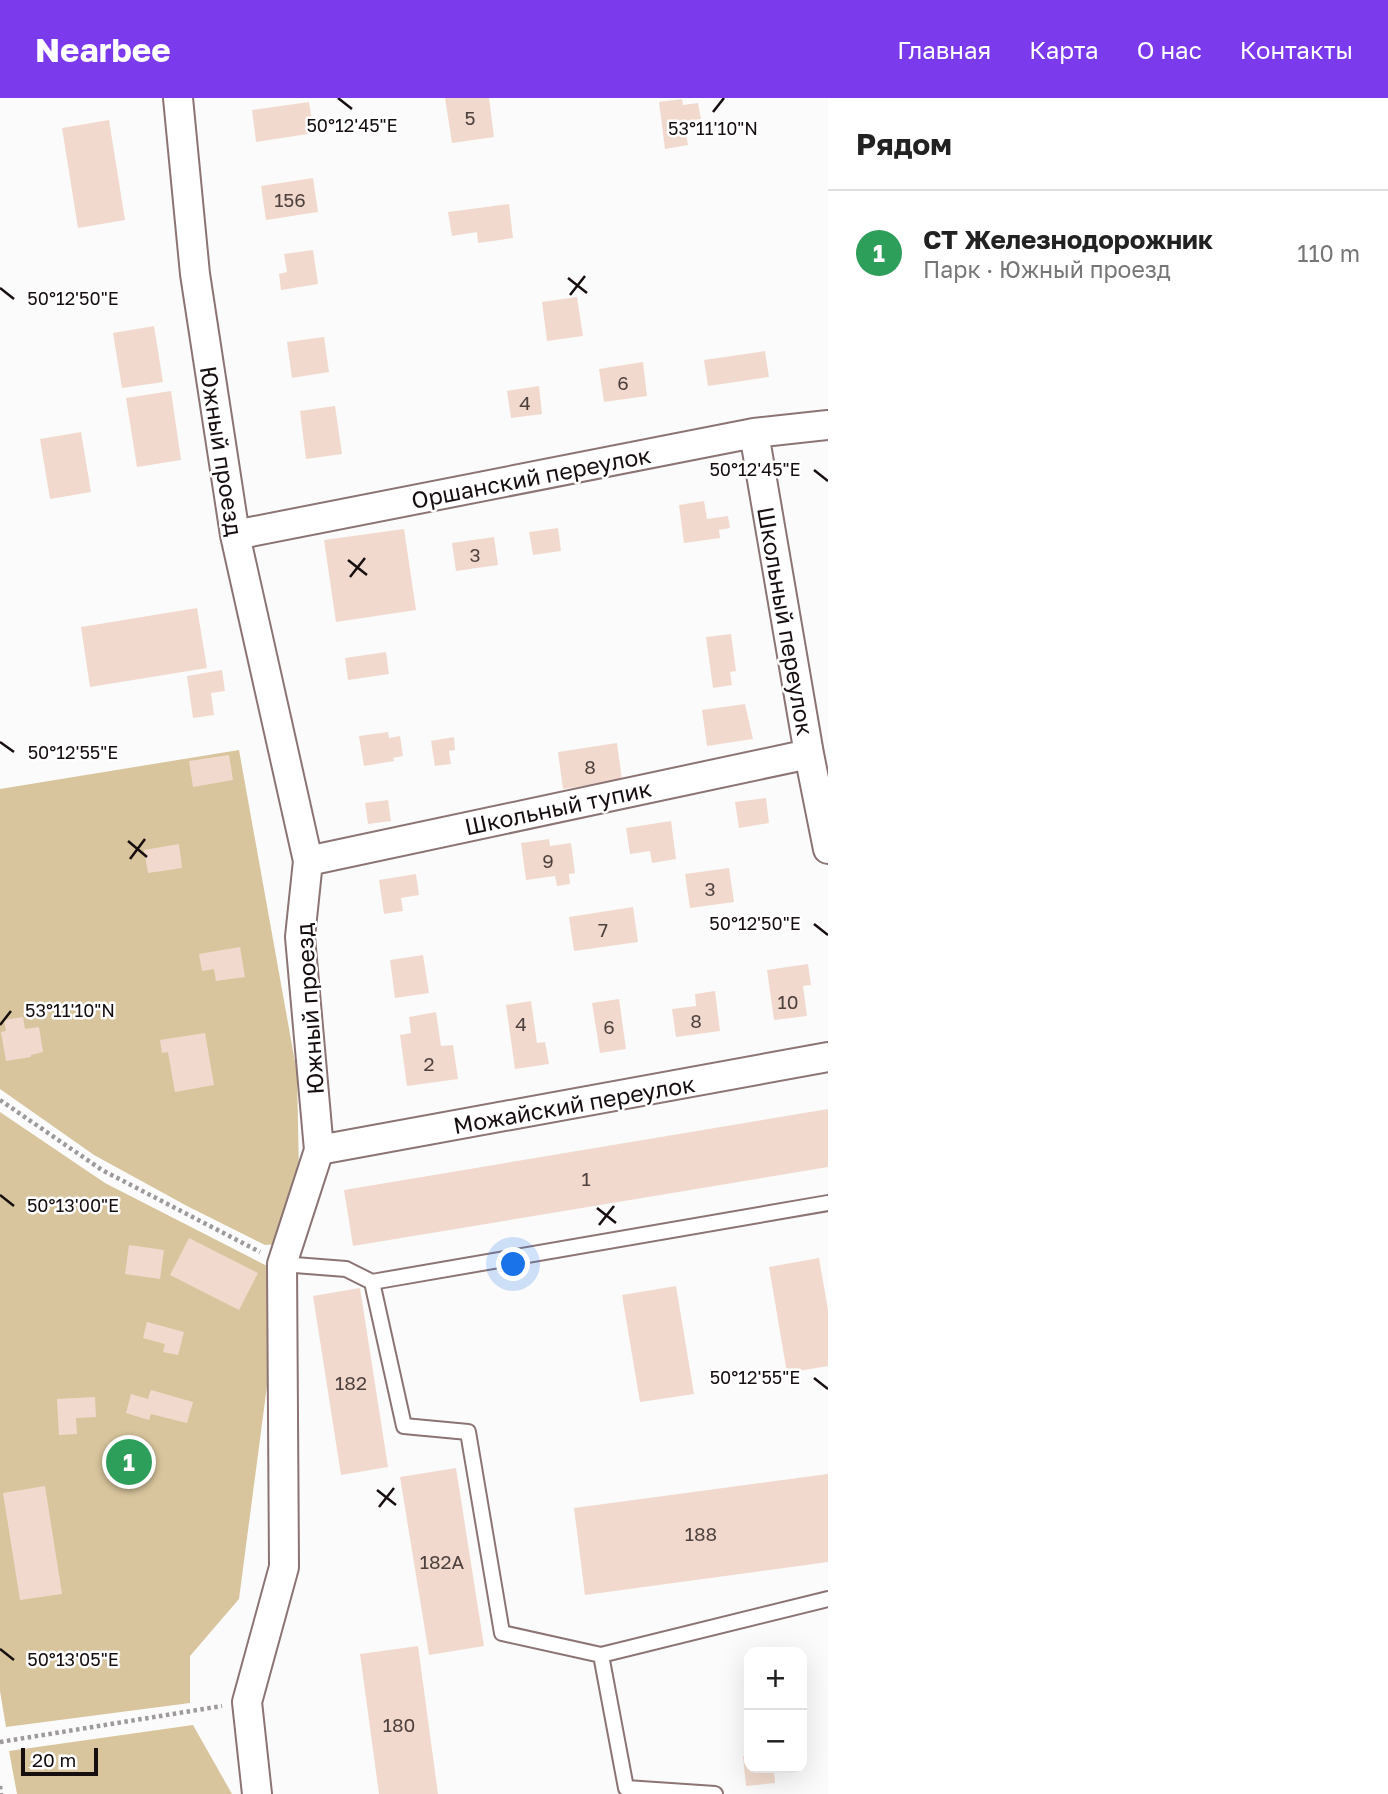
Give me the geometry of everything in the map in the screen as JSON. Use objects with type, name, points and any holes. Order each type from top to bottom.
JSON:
[{"type":"street","name":"Южный проезд","points":[[178,98],[195,274],[234,534],[308,861],[300,937],[319,1150],[282,1264],[284,1567],[247,1702],[257,1794]]},
{"type":"street","name":"Оршанский переулок","points":[[234,534],[754,433],[828,425]]},
{"type":"street","name":"Школьный переулок","points":[[754,433],[828,849]]},
{"type":"street","name":"Школьный тупик","points":[[308,861],[809,754]]},
{"type":"street","name":"Можайский переулок","points":[[319,1150],[828,1057]]},
{"type":"lane","points":[[282,1264],[346,1269],[372,1282],[828,1203]]},
{"type":"lane","points":[[372,1282],[404,1426],[468,1432],[502,1633],[601,1655],[828,1599]]},
{"type":"lane","points":[[601,1655],[626,1787],[715,1794]]},
{"type":"path","points":[[0,1100],[102,1170],[282,1264]]},
{"type":"path","points":[[0,1742],[247,1702]]},
{"type":"path","points":[[0,1786],[1,1794]]},
{"type":"shaded area","points":[[239,750],[297,1073],[299,1175],[277,1244],[265,1245],[94,1155],[0,1089],[0,789]]},
{"type":"shaded area","points":[[0,1112],[105,1183],[271,1268],[275,1325],[239,1599],[190,1656],[190,1703],[6,1727],[0,1691]]},
{"type":"shaded area","points":[[193,1725],[232,1794],[17,1794],[9,1751]]},
{"type":"building","points":[[445,98],[489,98],[494,137],[452,143]]},
{"type":"building","points":[[682,99],[683,105],[698,103],[701,119],[684,121],[688,145],[665,149],[659,102]]},
{"type":"building","points":[[309,102],[314,133],[256,142],[252,110]]},
{"type":"building","points":[[109,120],[125,220],[78,228],[62,128]]},
{"type":"building","points":[[313,178],[318,212],[266,220],[261,186]]},
{"type":"building","points":[[509,204],[513,238],[478,243],[477,232],[452,236],[448,212]]},
{"type":"building","points":[[313,250],[318,284],[281,290],[279,274],[287,272],[284,254]]},
{"type":"building","points":[[577,297],[583,336],[547,341],[542,302]]},
{"type":"building","points":[[154,326],[163,382],[122,388],[113,333]]},
{"type":"building","points":[[324,337],[329,372],[292,378],[287,342]]},
{"type":"building","points":[[765,351],[769,377],[708,386],[704,360]]},
{"type":"building","points":[[643,362],[647,396],[604,402],[599,369]]},
{"type":"building","points":[[539,386],[542,414],[511,418],[507,391]]},
{"type":"building","points":[[171,391],[181,460],[137,467],[126,398]]},
{"type":"building","points":[[335,406],[342,454],[306,459],[300,411]]},
{"type":"building","points":[[81,432],[91,492],[50,499],[40,439]]},
{"type":"building","points":[[704,501],[707,519],[728,516],[730,528],[719,530],[720,538],[684,543],[679,505]]},
{"type":"building","points":[[558,528],[561,551],[533,555],[529,532]]},
{"type":"building","points":[[404,529],[416,610],[336,622],[324,540]]},
{"type":"building","points":[[494,537],[498,565],[456,571],[452,543]]},
{"type":"building","points":[[197,608],[207,668],[90,687],[81,627]]},
{"type":"building","points":[[731,634],[736,671],[730,672],[732,685],[713,688],[706,637]]},
{"type":"building","points":[[386,652],[389,674],[348,680],[345,658]]},
{"type":"building","points":[[222,670],[225,691],[211,693],[214,715],[193,718],[187,676]]},
{"type":"building","points":[[745,704],[753,739],[707,746],[702,710]]},
{"type":"building","points":[[388,732],[389,738],[400,736],[403,756],[393,758],[394,761],[364,766],[359,736]]},
{"type":"building","points":[[454,737],[455,750],[449,751],[451,764],[435,766],[431,741]]},
{"type":"building","points":[[617,743],[622,780],[563,789],[558,752]]},
{"type":"building","points":[[229,755],[233,780],[193,787],[189,761]]},
{"type":"building","points":[[766,798],[769,823],[739,828],[735,802]]},
{"type":"building","points":[[388,800],[391,821],[368,824],[365,803]]},
{"type":"building","points":[[671,821],[676,859],[652,863],[650,851],[630,854],[626,828]]},
{"type":"building","points":[[549,839],[550,846],[571,843],[575,873],[569,874],[570,884],[557,886],[555,876],[526,880],[521,843]]},
{"type":"building","points":[[179,844],[182,868],[148,873],[144,850]]},
{"type":"building","points":[[729,868],[734,902],[690,908],[685,874]]},
{"type":"building","points":[[416,874],[419,895],[401,898],[403,911],[384,914],[379,880]]},
{"type":"building","points":[[633,907],[638,942],[574,951],[569,917]]},
{"type":"building","points":[[240,947],[245,977],[216,981],[214,969],[202,971],[199,954]]},
{"type":"building","points":[[423,955],[429,993],[395,998],[390,960]]},
{"type":"building","points":[[808,964],[811,985],[803,986],[807,1016],[774,1020],[767,970]]},
{"type":"building","points":[[715,991],[720,1031],[676,1037],[672,1009],[696,1006],[695,994]]},
{"type":"building","points":[[619,999],[626,1049],[600,1053],[592,1003]]},
{"type":"building","points":[[531,1001],[537,1043],[545,1042],[549,1064],[515,1069],[506,1005]]},
{"type":"building","points":[[436,1012],[441,1046],[453,1045],[458,1079],[407,1086],[400,1035],[411,1033],[409,1017]]},
{"type":"building","points":[[23,1017],[25,1029],[39,1027],[43,1052],[6,1061],[1,1032],[6,1031],[4,1020]]},
{"type":"building","points":[[205,1033],[214,1085],[175,1092],[168,1052],[162,1053],[160,1040]]},
{"type":"building","points":[[828,1109],[828,1167],[353,1246],[344,1190]]},
{"type":"building","points":[[189,1238],[258,1273],[239,1310],[170,1275]]},
{"type":"building","points":[[129,1245],[164,1250],[160,1279],[125,1274]]},
{"type":"building","points":[[819,1258],[828,1310],[828,1366],[787,1373],[769,1267]]},
{"type":"building","points":[[676,1286],[694,1394],[640,1402],[622,1295]]},
{"type":"building","points":[[360,1288],[388,1467],[341,1475],[313,1296]]},
{"type":"building","points":[[147,1322],[184,1332],[178,1355],[163,1352],[165,1344],[143,1338]]},
{"type":"building","points":[[151,1390],[193,1402],[187,1423],[151,1414],[149,1420],[126,1413],[131,1394],[148,1399]]},
{"type":"building","points":[[95,1397],[96,1417],[76,1418],[77,1434],[59,1435],[57,1399]]},
{"type":"building","points":[[456,1468],[484,1646],[429,1655],[400,1477]]},
{"type":"building","points":[[828,1474],[828,1562],[585,1595],[574,1508]]},
{"type":"building","points":[[45,1486],[62,1594],[20,1600],[3,1493]]},
{"type":"building","points":[[418,1646],[438,1794],[379,1794],[360,1654]]},
{"type":"building","points":[[745,1773],[774,1773],[775,1783],[746,1786]]},
{"type":"place","name":"СТ Железнодорожник","points":[[129,1462]]}]
